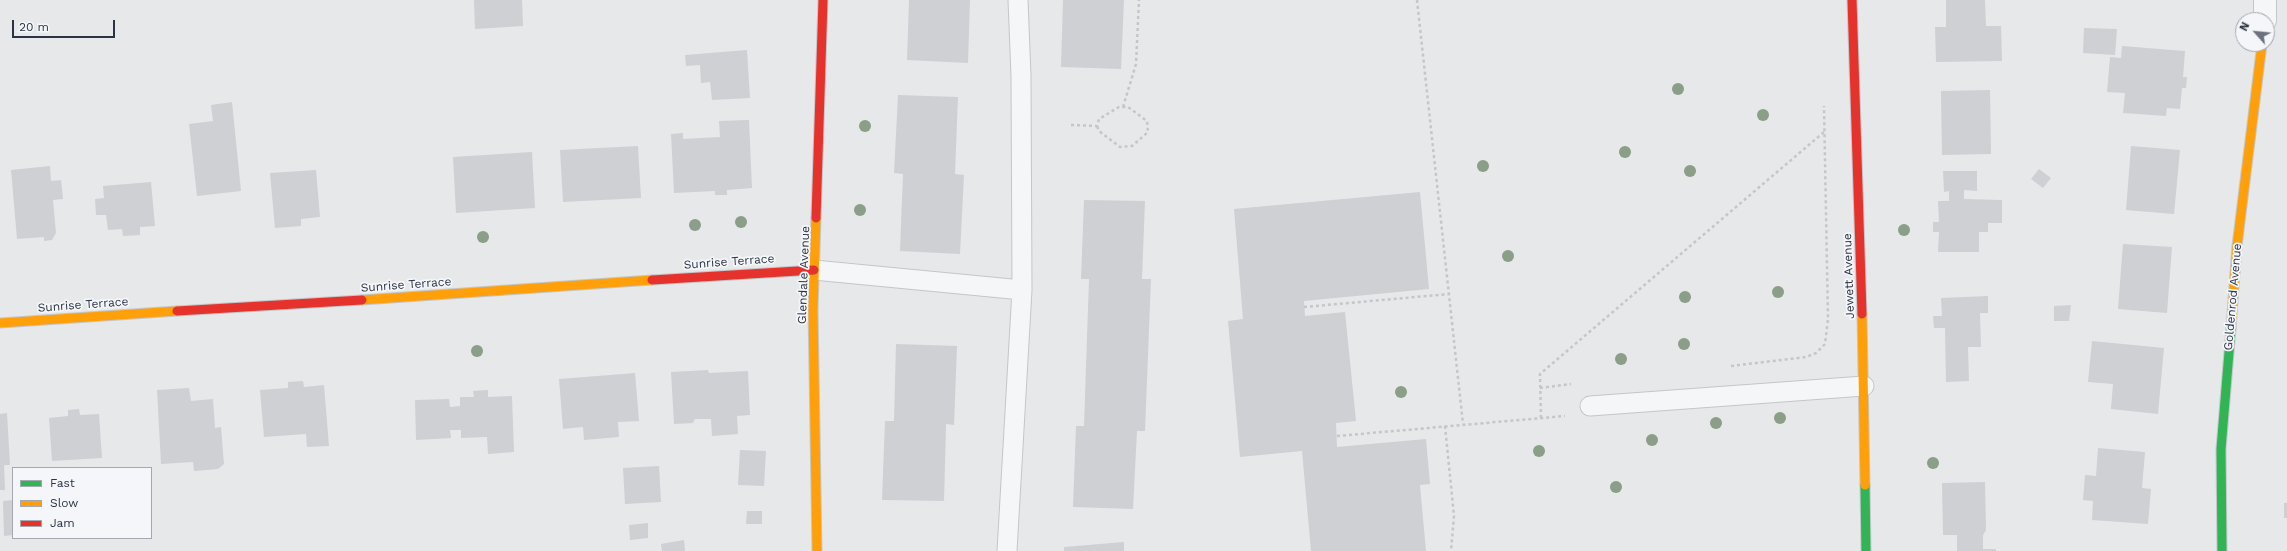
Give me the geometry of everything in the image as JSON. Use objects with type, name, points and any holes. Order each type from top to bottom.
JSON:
[{"type":"street","name":"Glendale Avenue","points":[[817,551],[814,270],[818,220],[823,0]]},
{"type":"street","name":"Jewett Avenue","points":[[1852,0],[1864,386],[1866,551]]},
{"type":"street","points":[[2265,0],[2265,12]]},
{"type":"street","name":"Goldenrod Avenue","points":[[2222,551],[2220,449],[2237,246],[2261,52]]},
{"type":"street","name":"Sunrise Terrace","points":[[0,323],[74,317],[384,299],[770,271],[814,270]]},
{"type":"lane","points":[[1007,551],[1022,290],[1021,76],[1018,0]]},
{"type":"lane","points":[[814,270],[1022,290]]},
{"type":"lane","points":[[1590,406],[1864,386]]},
{"type":"path","points":[[1123,107],[1136,64],[1139,0]]},
{"type":"path","points":[[1417,0],[1463,424]]},
{"type":"path","points":[[1729,366],[1806,357],[1816,353],[1825,344],[1828,319],[1824,101]]},
{"type":"path","points":[[1119,107],[1128,107],[1147,121],[1148,132],[1132,146],[1120,146],[1099,131],[1097,126],[1099,119],[1119,107]]},
{"type":"path","points":[[1072,125],[1097,126]]},
{"type":"path","points":[[1541,418],[1540,374],[1824,132]]},
{"type":"path","points":[[1304,307],[1449,294]]},
{"type":"path","points":[[1540,388],[1574,384]]},
{"type":"path","points":[[1336,436],[1569,416],[1590,406]]},
{"type":"path","points":[[1445,426],[1454,516],[1451,551]]},
{"type":"building","points":[[474,0],[522,0],[523,26],[475,29]]},
{"type":"building","points":[[909,0],[970,0],[968,63],[907,60]]},
{"type":"building","points":[[1063,0],[1124,0],[1121,69],[1061,67]]},
{"type":"building","points":[[1946,0],[1985,0],[1986,26],[2001,26],[2002,61],[1936,62],[1935,27],[1946,27]]},
{"type":"building","points":[[2084,28],[2117,29],[2115,55],[2083,53]]},
{"type":"building","points":[[2122,46],[2185,51],[2183,77],[2187,77],[2186,88],[2182,88],[2180,109],[2167,108],[2166,116],[2123,113],[2125,93],[2107,92],[2110,57],[2121,58]]},
{"type":"building","points":[[747,50],[750,98],[712,100],[710,82],[701,83],[700,65],[686,66],[685,55]]},
{"type":"building","points":[[1990,90],[1991,154],[1942,155],[1941,91]]},
{"type":"building","points":[[898,95],[958,97],[955,174],[964,175],[960,254],[900,251],[903,174],[894,173]]},
{"type":"building","points":[[232,102],[241,191],[197,196],[189,124],[213,121],[211,105]]},
{"type":"building","points":[[749,120],[752,188],[727,190],[727,195],[715,195],[715,191],[674,193],[671,134],[683,133],[683,139],[720,137],[719,121]]},
{"type":"building","points":[[638,146],[641,198],[563,202],[560,150]]},
{"type":"building","points":[[2131,146],[2180,150],[2174,214],[2126,210]]},
{"type":"building","points":[[532,152],[535,208],[456,213],[453,157]]},
{"type":"building","points":[[50,166],[51,181],[61,180],[63,199],[53,200],[56,233],[52,240],[44,241],[44,237],[17,239],[11,170]]},
{"type":"building","points":[[2039,169],[2051,178],[2043,188],[2031,179]]},
{"type":"building","points":[[316,170],[320,217],[301,219],[301,226],[275,228],[270,173]]},
{"type":"building","points":[[1943,171],[1977,171],[1977,191],[1964,190],[1964,199],[2002,200],[2002,223],[1988,223],[1988,232],[1979,232],[1979,252],[1938,252],[1939,232],[1933,232],[1933,222],[1939,222],[1938,201],[1949,201],[1949,191],[1944,192]]},
{"type":"building","points":[[151,182],[155,226],[140,227],[140,235],[123,236],[122,229],[108,230],[106,215],[96,215],[95,199],[104,198],[103,186]]},
{"type":"building","points":[[1420,192],[1429,289],[1304,301],[1305,316],[1345,312],[1356,421],[1336,423],[1337,447],[1426,439],[1430,484],[1420,485],[1426,551],[1311,551],[1302,451],[1240,457],[1228,321],[1243,319],[1234,209]]},
{"type":"building","points":[[1084,200],[1145,201],[1142,279],[1151,279],[1145,431],[1137,431],[1133,509],[1073,507],[1076,426],[1084,426],[1089,279],[1081,279]]},
{"type":"building","points":[[2123,244],[2172,247],[2167,313],[2118,309]]},
{"type":"building","points":[[1988,296],[1988,313],[1980,313],[1981,347],[1968,347],[1969,381],[1946,382],[1945,328],[1934,328],[1933,316],[1942,316],[1941,298]]},
{"type":"building","points":[[2071,305],[2069,321],[2054,321],[2054,306]]},
{"type":"building","points":[[2092,341],[2164,348],[2158,414],[2111,409],[2113,384],[2088,382]]},
{"type":"building","points":[[896,344],[957,346],[954,425],[946,424],[944,501],[882,500],[885,421],[894,421]]},
{"type":"building","points":[[708,370],[709,373],[748,371],[750,415],[737,416],[738,434],[712,436],[711,419],[695,419],[693,423],[674,424],[671,372]]},
{"type":"building","points":[[635,373],[639,421],[618,422],[619,437],[584,440],[583,427],[563,429],[559,379]]},
{"type":"building","points":[[303,381],[304,387],[324,385],[329,446],[307,447],[306,434],[264,437],[260,390],[288,388],[288,382]]},
{"type":"building","points":[[189,388],[191,401],[213,399],[215,428],[221,427],[224,464],[218,469],[194,471],[193,462],[161,464],[157,390]]},
{"type":"building","points":[[488,390],[488,397],[512,396],[514,452],[488,454],[487,437],[461,438],[461,430],[450,430],[451,438],[416,440],[415,400],[449,399],[450,407],[460,406],[460,397],[474,397],[473,391]]},
{"type":"building","points":[[79,409],[80,415],[99,414],[102,458],[52,461],[49,418],[68,416],[68,410]]},
{"type":"building","points":[[7,413],[10,465],[4,465],[5,490],[0,490],[0,414]]},
{"type":"building","points":[[2098,448],[2145,452],[2142,488],[2151,489],[2148,524],[2092,520],[2093,501],[2083,500],[2085,475],[2096,476]]},
{"type":"building","points":[[740,450],[766,451],[764,486],[738,485]]},
{"type":"building","points":[[659,466],[661,502],[625,504],[623,468]]},
{"type":"building","points":[[1985,482],[1986,530],[1983,535],[1983,549],[1996,549],[1996,551],[1957,551],[1957,535],[1943,535],[1942,483]]},
{"type":"building","points":[[12,500],[12,535],[4,536],[3,501]]},
{"type":"building","points":[[2284,503],[2287,503],[2287,518],[2284,518]]},
{"type":"building","points":[[747,511],[762,511],[762,524],[746,524]]},
{"type":"building","points":[[648,523],[648,538],[630,540],[629,525]]},
{"type":"building","points":[[684,540],[685,551],[662,551],[661,544]]},
{"type":"building","points":[[1124,542],[1124,551],[1064,551],[1064,547]]},
{"type":"traffic: fast","points":[[2222,551],[2221,449],[2231,328]]},
{"type":"traffic: fast","points":[[1865,485],[1866,551]]},
{"type":"traffic: slow","points":[[2231,328],[2237,246],[2261,52]]},
{"type":"traffic: slow","points":[[816,218],[813,309],[817,551]]},
{"type":"traffic: slow","points":[[362,300],[652,280]]},
{"type":"traffic: slow","points":[[0,323],[177,311]]},
{"type":"traffic: slow","points":[[1862,314],[1865,485]]},
{"type":"traffic: jam","points":[[816,218],[823,0]]},
{"type":"traffic: jam","points":[[1852,0],[1862,314]]},
{"type":"traffic: jam","points":[[652,280],[814,270]]},
{"type":"traffic: jam","points":[[177,311],[362,300]]}]
